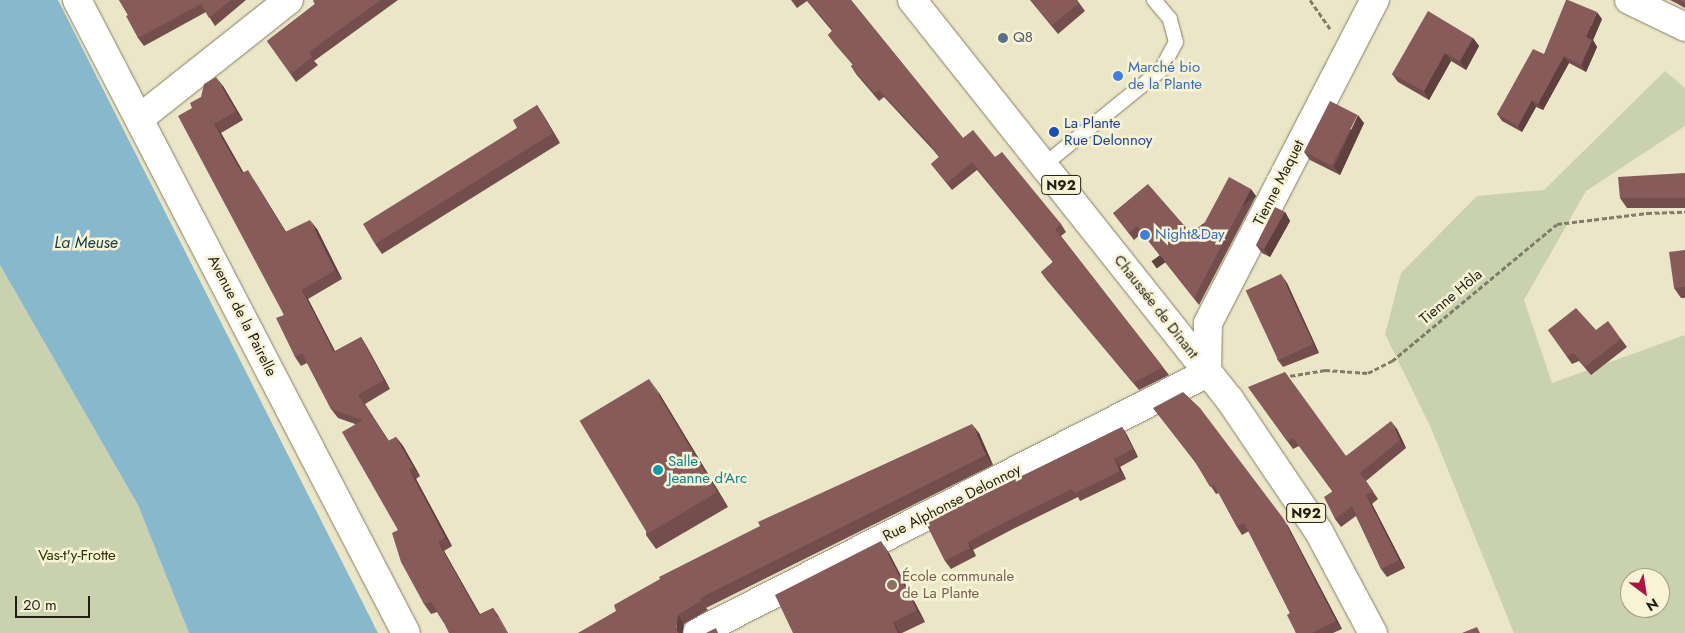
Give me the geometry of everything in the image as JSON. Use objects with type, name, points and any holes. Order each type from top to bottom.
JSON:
[{"type":"street","name":"Avenue de la Pairelle","points":[[77,0],[406,633]]},
{"type":"street","points":[[140,118],[289,0]]},
{"type":"street","name":"Chaussée de Dinant","points":[[912,0],[1045,164],[1206,373],[1230,400],[1319,532],[1373,633]]},
{"type":"street","name":"Tienne Maquet","points":[[1206,373],[1208,323],[1375,0]]},
{"type":"street","points":[[1629,0],[1685,27]]},
{"type":"street","name":"Rue Alphonse Delonnoy","points":[[697,633],[1206,373]]},
{"type":"lane","points":[[1045,164],[1161,70],[1176,42],[1170,19],[1154,0]]},
{"type":"path","points":[[1310,0],[1347,55]]},
{"type":"path","name":"Tienne Hôla","points":[[1278,379],[1325,370],[1368,373],[1392,361],[1557,224],[1648,213],[1685,212]]},
{"type":"green space","points":[[1665,71],[1685,88],[1685,126],[1586,191],[1524,300],[1552,383],[1685,335],[1685,633],[1514,633],[1431,428],[1385,334],[1401,273],[1477,196],[1544,190]]},
{"type":"green space","name":"Vas-t'y-Frotte","points":[[0,265],[138,505],[189,633],[0,633]]},
{"type":"water","name":"La Meuse","points":[[0,0],[58,0],[378,633],[189,633],[138,505],[0,265]]},
{"type":"building","points":[[119,0],[231,0],[209,18],[201,4],[138,38]]},
{"type":"building","points":[[314,0],[381,0],[309,52],[312,57],[291,74],[267,41],[315,4]]},
{"type":"building","points":[[807,0],[851,0],[963,138],[973,130],[995,157],[1002,152],[1061,224],[1055,229],[1163,367],[1133,383],[1041,272],[1053,262],[972,162],[947,183],[931,164],[939,157],[929,143],[879,90],[874,93],[851,66],[853,64],[828,35],[833,30]]},
{"type":"building","points":[[1031,0],[1077,0],[1079,3],[1052,25]]},
{"type":"building","points":[[1566,0],[1597,12],[1586,37],[1592,40],[1581,65],[1564,56],[1538,104],[1532,100],[1518,126],[1497,114],[1533,49],[1544,54]]},
{"type":"building","points":[[1428,11],[1473,38],[1460,61],[1445,53],[1424,91],[1392,74]]},
{"type":"building","points":[[216,77],[236,111],[214,124],[242,173],[248,170],[285,232],[310,220],[335,270],[302,290],[334,352],[361,337],[384,380],[358,395],[388,441],[396,437],[413,467],[409,469],[445,537],[438,542],[479,615],[493,608],[507,633],[449,633],[431,602],[424,604],[401,562],[392,533],[398,530],[342,432],[363,420],[331,409],[302,353],[295,357],[276,318],[284,315],[178,116],[192,108],[190,103],[201,97],[204,84]]},
{"type":"building","points":[[1330,101],[1358,115],[1332,166],[1304,152]]},
{"type":"building","points":[[537,105],[553,133],[375,244],[363,224],[517,128],[513,120]]},
{"type":"building","points":[[1685,173],[1685,198],[1620,198],[1618,177]]},
{"type":"building","points":[[1229,177],[1251,189],[1194,298],[1137,226],[1129,233],[1113,213],[1148,184],[1196,239]]},
{"type":"building","points":[[1275,207],[1285,212],[1264,249],[1256,245]]},
{"type":"building","points":[[1685,250],[1685,287],[1674,288],[1669,252]]},
{"type":"building","points":[[1281,274],[1314,344],[1278,360],[1246,290]]},
{"type":"building","points":[[1576,308],[1596,330],[1608,321],[1621,339],[1585,367],[1574,353],[1567,356],[1548,330]]},
{"type":"building","points":[[1285,372],[1346,456],[1391,421],[1400,440],[1360,473],[1373,491],[1366,495],[1399,560],[1381,569],[1352,506],[1335,519],[1324,497],[1333,491],[1293,438],[1287,441],[1248,387]]},
{"type":"building","name":"Salle Jeanne d'Arc","points":[[649,379],[717,492],[648,534],[580,421]]},
{"type":"building","points":[[1183,392],[1200,408],[1283,518],[1336,621],[1312,633],[1296,633],[1287,615],[1290,613],[1244,523],[1237,527],[1214,485],[1210,487],[1193,458],[1153,408]]},
{"type":"building","points":[[972,424],[986,455],[700,598],[701,601],[678,615],[676,630],[679,633],[578,633],[616,611],[614,605],[660,579],[659,577],[760,526],[758,522]]},
{"type":"building","points":[[1122,427],[1133,449],[1114,459],[1120,471],[1075,493],[1072,489],[1007,521],[968,542],[970,548],[945,561],[926,523]]},
{"type":"building","points":[[881,541],[917,610],[893,622],[898,633],[793,633],[775,595]]},
{"type":"building","points":[[1477,627],[1480,633],[1462,633]]},
{"type":"building","points":[[716,628],[718,633],[706,633]]},
{"type":"place","name":"Q8","points":[[1003,38]]},
{"type":"place","name":"Marché bio de la Plante","points":[[1118,76]]},
{"type":"place","name":"La Plante Rue Delonnoy","points":[[1054,132]]},
{"type":"place","name":"Night&Day","points":[[1145,235]]},
{"type":"place","name":"Salle Jeanne d'Arc","points":[[658,470]]},
{"type":"place","name":"École communale de La Plante","points":[[892,585]]}]
